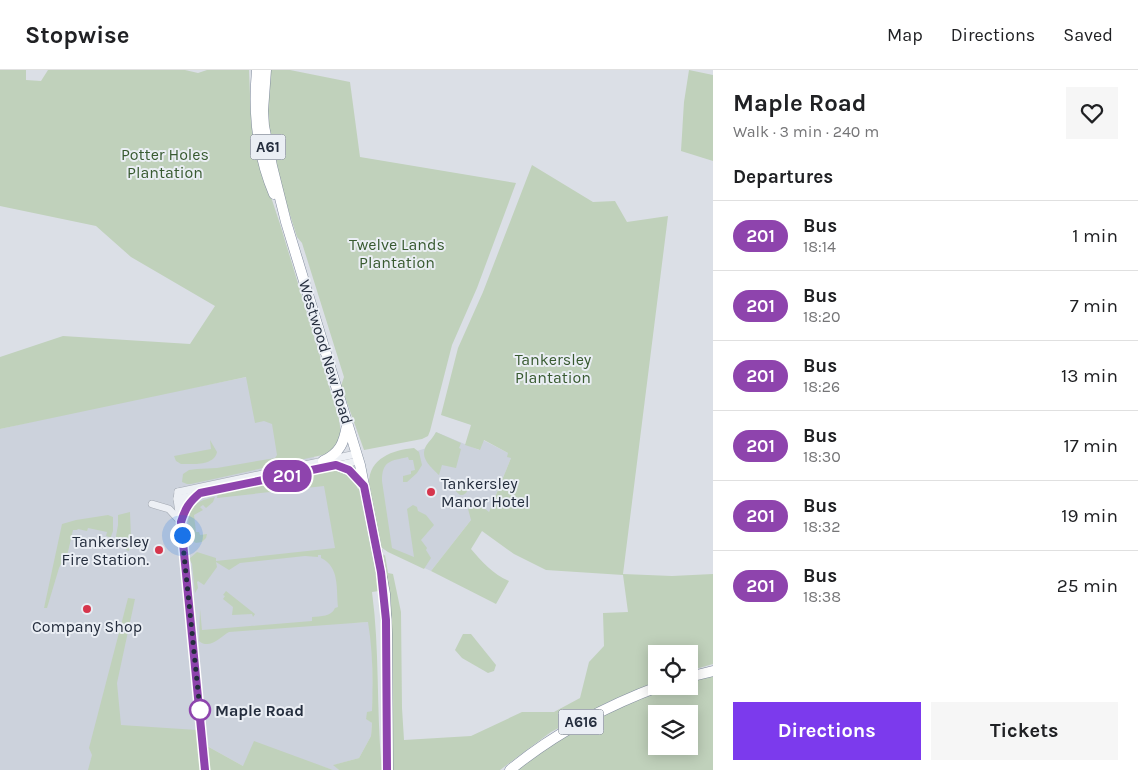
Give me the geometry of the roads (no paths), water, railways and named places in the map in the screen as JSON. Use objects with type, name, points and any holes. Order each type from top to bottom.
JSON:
[{"type":"highway","points":[[252,70],[251,90],[255,102]]},
{"type":"highway","name":"Westwood New Road","points":[[257,70],[255,123],[262,160],[286,222]]},
{"type":"highway","name":"Westwood New Road","points":[[266,70],[264,126],[272,166],[286,222],[357,457],[385,594],[388,770]]},
{"type":"highway","points":[[323,461],[332,457],[339,450],[344,441],[347,423]]},
{"type":"highway","points":[[336,465],[349,470],[364,484]]},
{"type":"highway","points":[[698,674],[713,670]]},
{"type":"highway","name":"A616","points":[[510,770],[558,736],[607,708],[648,691]]},
{"type":"street","points":[[179,496],[323,461],[357,457]]},
{"type":"street","points":[[179,496],[336,465],[357,457]]},
{"type":"street","points":[[181,522],[183,513],[190,501],[200,493]]},
{"type":"street","points":[[179,496],[183,513]]},
{"type":"street","points":[[179,496],[179,516],[205,770]]},
{"type":"street","points":[[152,504],[169,509],[181,522]]},
{"type":"place","name":"Tankersley Manor Hotel","points":[[431,492]]},
{"type":"place","name":"Tankersley Fire Station.","points":[[159,550]]},
{"type":"place","name":"Company Shop","points":[[87,609]]},
{"type":"place","name":"Maple Road","points":[[200,710]]},
{"type":"park label","name":"Potter Holes Plantation","points":[[165,163]]},
{"type":"park label","name":"Twelve Lands Plantation","points":[[397,253]]},
{"type":"park label","name":"Tankersley Plantation","points":[[553,368]]}]
